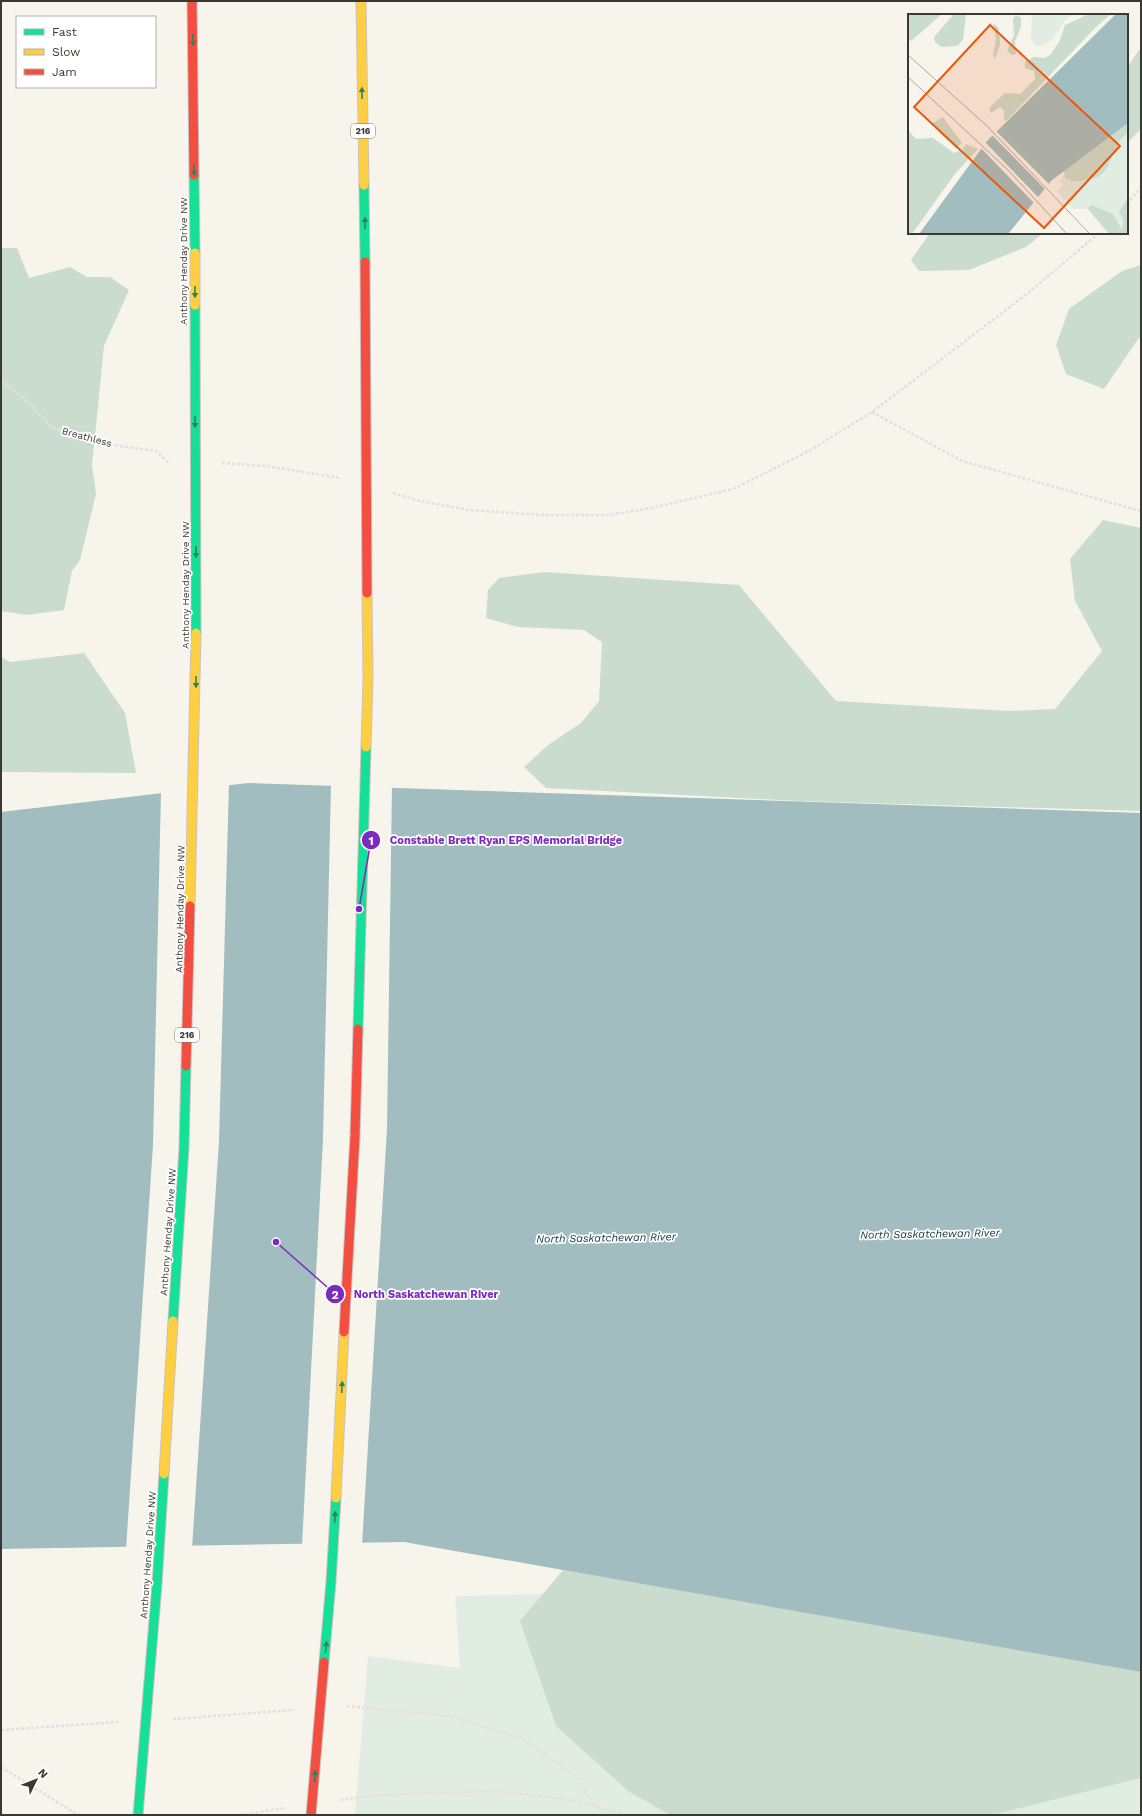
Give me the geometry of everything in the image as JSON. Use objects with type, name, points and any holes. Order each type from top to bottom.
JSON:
[{"type":"highway","name":"Anthony Henday Drive NW","points":[[138,1815],[157,1584],[184,1148],[196,687],[195,253],[192,1]]},
{"type":"highway","name":"216","points":[[312,1815],[332,1582],[355,1136],[368,679],[365,262],[361,1]]},
{"type":"path","points":[[1128,203],[1141,187]]},
{"type":"path","points":[[391,493],[420,501],[469,510],[542,515],[609,515],[656,507],[733,489],[809,451],[872,412],[1027,294],[1098,234]]},
{"type":"path","name":"Breathless","points":[[1,382],[4,382],[29,404],[50,426],[65,433],[118,446],[156,451],[172,466]]},
{"type":"path","points":[[872,412],[962,461],[1141,511]]},
{"type":"path","points":[[216,464],[266,466],[348,480]]},
{"type":"path","points":[[346,1706],[353,1705],[450,1716],[522,1739],[571,1773],[597,1806]]},
{"type":"path","points":[[166,1719],[299,1710]]},
{"type":"path","points":[[1,1730],[119,1722]]},
{"type":"path","points":[[1,1766],[78,1815]]},
{"type":"path","points":[[333,1801],[378,1795],[495,1791],[560,1798],[597,1806],[624,1815]]},
{"type":"path","points":[[241,1815],[287,1808]]},
{"type":"shaded area","points":[[543,1594],[520,1621],[628,1791],[670,1815],[355,1815],[368,1656],[460,1668],[455,1596]]},
{"type":"shaded area","points":[[1141,1778],[1141,1815],[992,1815],[993,1814]]},
{"type":"green space","points":[[1141,47],[1141,129],[1128,142],[1128,66]]},
{"type":"green space","points":[[929,234],[1042,234],[1026,247],[969,270],[919,271],[911,260]]},
{"type":"green space","points":[[1,248],[17,248],[29,278],[70,267],[87,277],[110,277],[129,290],[104,346],[92,465],[96,494],[80,560],[72,571],[64,610],[27,615],[1,611]]},
{"type":"green space","points":[[1141,265],[1141,338],[1138,339],[1104,389],[1066,374],[1056,345],[1069,309],[1122,271]]},
{"type":"green space","points":[[1103,520],[1141,528],[1141,811],[799,801],[546,788],[524,767],[548,745],[581,723],[599,701],[602,642],[584,630],[518,627],[486,618],[488,590],[499,578],[544,572],[739,585],[836,701],[1008,711],[1055,709],[1102,651],[1075,601],[1070,559]]},
{"type":"green space","points":[[84,653],[125,713],[136,773],[1,772],[1,657],[10,662]]},
{"type":"green space","points":[[563,1570],[1141,1672],[1141,1778],[992,1815],[670,1815],[628,1791],[556,1726],[520,1621]]},
{"type":"water","points":[[248,783],[1141,813],[1141,1672],[404,1542],[1,1549],[1,812]]},
{"type":"pier","points":[[229,783],[219,1141],[192,1548],[126,1549],[153,1145],[161,791]]},
{"type":"pier","points":[[331,784],[392,786],[387,1129],[362,1545],[302,1546],[323,1139]]},
{"type":"traffic: fast","points":[[194,175],[195,253]]},
{"type":"traffic: fast","points":[[364,185],[365,262]]},
{"type":"traffic: fast","points":[[195,305],[196,633]]},
{"type":"traffic: fast","points":[[358,1029],[366,747]]},
{"type":"traffic: fast","points":[[173,1321],[184,1148],[186,1066]]},
{"type":"traffic: fast","points":[[138,1815],[157,1584],[164,1474]]},
{"type":"traffic: fast","points":[[324,1662],[336,1498]]},
{"type":"traffic: slow","points":[[361,1],[364,185]]},
{"type":"traffic: slow","points":[[195,253],[195,305]]},
{"type":"traffic: slow","points":[[366,747],[368,679],[367,593]]},
{"type":"traffic: slow","points":[[190,906],[196,633]]},
{"type":"traffic: slow","points":[[164,1474],[173,1321]]},
{"type":"traffic: slow","points":[[336,1498],[344,1332]]},
{"type":"traffic: jam","points":[[192,1],[194,175]]},
{"type":"traffic: jam","points":[[365,262],[367,593]]},
{"type":"traffic: jam","points":[[186,1066],[190,906]]},
{"type":"traffic: jam","points":[[344,1332],[355,1136],[358,1029]]},
{"type":"traffic: jam","points":[[311,1815],[324,1662]]},
{"type":"place","name":"Constable Brett Ryan EPS Memorial Bridge","points":[[359,909]]},
{"type":"place","name":"North Saskatchewan River","points":[[276,1242]]}]
